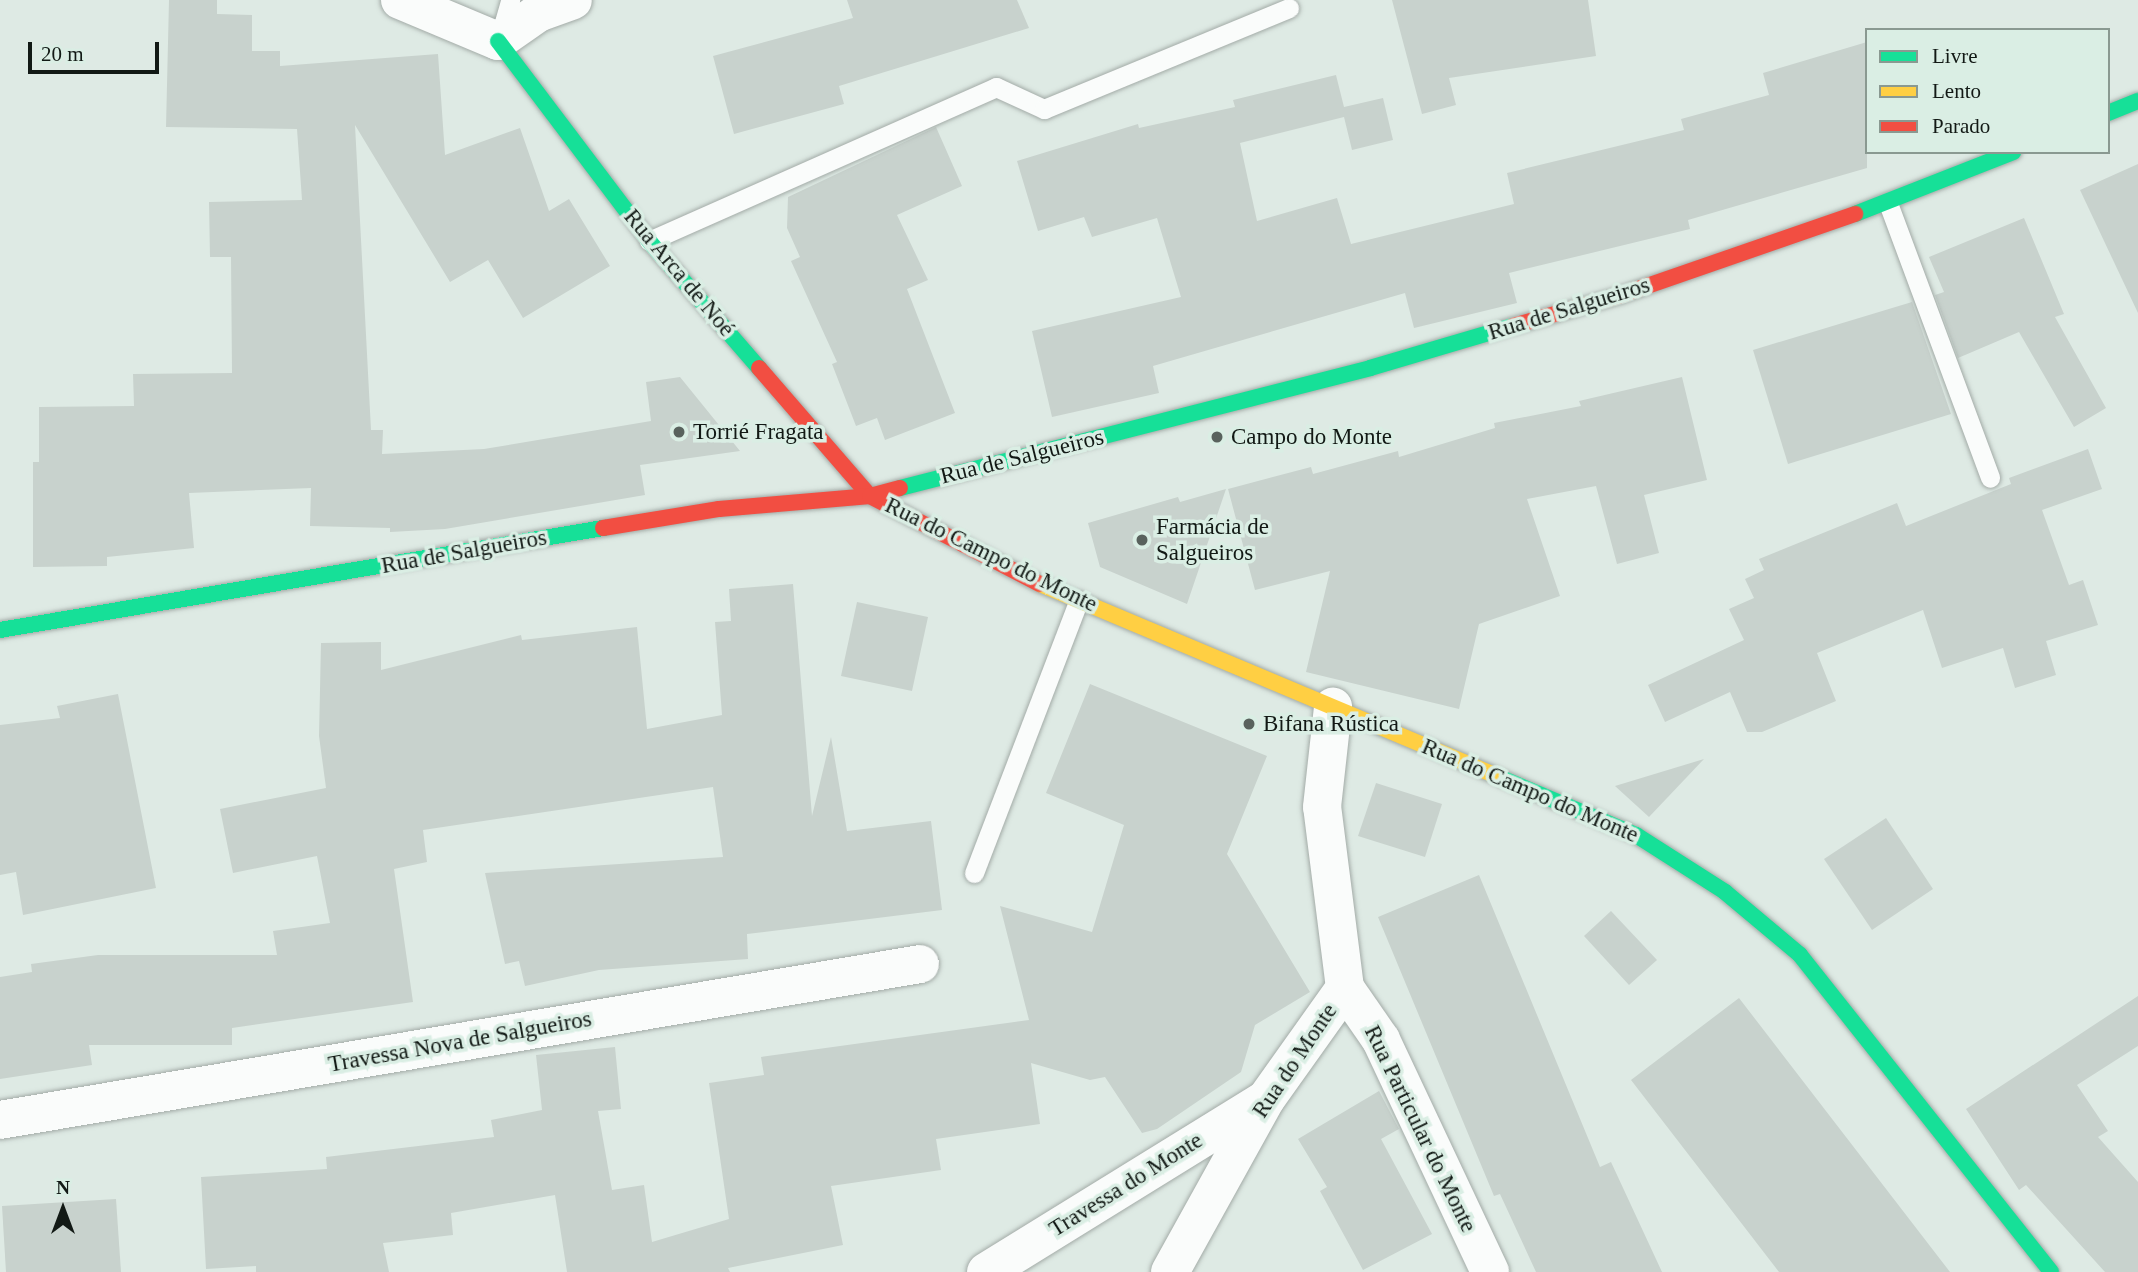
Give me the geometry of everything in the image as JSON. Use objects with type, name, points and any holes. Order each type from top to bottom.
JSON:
[{"type":"street","points":[[400,0],[498,41],[538,13],[573,0]]},
{"type":"street","name":"Rua Arca de Noé","points":[[498,41],[649,241],[870,496]]},
{"type":"street","points":[[2110,112],[2138,101]]},
{"type":"street","name":"Rua de Salgueiros","points":[[0,630],[719,509],[870,496],[1370,368],[1621,295],[1888,203],[2008,154]]},
{"type":"street","name":"Rua do Campo do Monte","points":[[870,496],[1079,600],[1636,835],[1725,892],[1800,955],[2051,1272]]},
{"type":"street","name":"Rua do Monte","points":[[1170,1272],[1266,1099],[1345,988],[1322,807],[1332,707]]},
{"type":"street","name":"Travessa Nova de Salgueiros","points":[[0,1120],[920,964]]},
{"type":"street","name":"Rua Particular do Monte","points":[[1345,988],[1381,1040],[1490,1272]]},
{"type":"street","name":"Travessa do Monte","points":[[986,1272],[1266,1099]]},
{"type":"lane","points":[[498,41],[510,0]]},
{"type":"lane","points":[[649,241],[996,87],[1044,109],[1289,8]]},
{"type":"lane","points":[[1888,203],[1990,478]]},
{"type":"lane","points":[[974,873],[1079,600]]},
{"type":"building","points":[[169,0],[217,0],[217,14],[252,15],[252,51],[280,51],[280,66],[438,54],[445,155],[520,128],[549,211],[569,199],[610,266],[523,318],[488,260],[450,282],[355,125],[371,430],[383,430],[382,454],[484,449],[651,421],[646,382],[680,377],[740,451],[640,465],[645,495],[445,529],[390,532],[390,528],[310,526],[311,488],[189,493],[194,548],[107,557],[107,566],[33,567],[33,462],[39,462],[39,407],[134,406],[133,374],[232,373],[231,257],[210,257],[209,202],[302,200],[297,129],[166,127]]},
{"type":"building","points":[[847,0],[1017,0],[1029,28],[839,86],[844,104],[734,134],[713,56],[853,18]]},
{"type":"building","points":[[1392,0],[1588,0],[1596,56],[1449,78],[1456,105],[1422,114]]},
{"type":"building","points":[[1865,43],[1867,168],[1688,220],[1690,229],[1509,273],[1517,303],[1414,328],[1405,293],[1153,366],[1159,393],[1052,417],[1032,331],[1181,297],[1157,218],[1092,237],[1084,217],[1038,231],[1017,161],[1138,124],[1139,128],[1235,107],[1233,100],[1336,75],[1344,107],[1383,98],[1393,140],[1352,150],[1344,117],[1240,143],[1257,221],[1337,198],[1351,244],[1514,204],[1507,173],[1684,130],[1681,119],[1769,95],[1763,73]]},
{"type":"building","points":[[936,127],[962,186],[897,215],[928,280],[907,289],[955,413],[885,440],[877,418],[856,426],[832,364],[837,362],[791,261],[800,257],[787,228],[788,197]]},
{"type":"building","points":[[2138,164],[2138,313],[2080,190]]},
{"type":"building","points":[[2024,218],[2064,314],[2055,317],[2106,408],[2074,427],[2019,332],[1958,358],[1935,295],[1944,292],[1929,257]]},
{"type":"building","points":[[1912,302],[1951,414],[1788,464],[1753,350]]},
{"type":"building","points":[[1682,377],[1707,480],[1644,495],[1659,553],[1617,564],[1596,486],[1527,499],[1560,596],[1479,624],[1459,709],[1306,672],[1330,571],[1255,590],[1228,489],[1311,467],[1313,474],[1398,451],[1399,457],[1495,428],[1494,423],[1581,406],[1579,401]]},
{"type":"building","points":[[2088,449],[2102,489],[2042,510],[2069,585],[2083,580],[2098,625],[2046,641],[2056,675],[2015,688],[2003,648],[1942,668],[1923,610],[1817,653],[1836,701],[1762,732],[1747,732],[1730,692],[1665,722],[1648,685],[1744,640],[1729,609],[1754,598],[1745,579],[1764,570],[1759,559],[1897,503],[1906,526],[2011,484],[2009,478]]},
{"type":"building","points":[[1226,489],[1187,604],[1100,567],[1088,523],[1178,497],[1180,502]]},
{"type":"building","points":[[793,584],[812,816],[831,737],[847,831],[931,821],[942,910],[747,934],[748,959],[599,970],[525,986],[519,961],[505,964],[485,873],[723,857],[713,787],[423,830],[427,862],[394,869],[413,1002],[232,1028],[232,1045],[89,1045],[92,1065],[0,1079],[0,977],[32,972],[31,964],[98,955],[277,955],[273,931],[330,923],[317,856],[233,873],[220,809],[326,788],[319,736],[321,643],[381,642],[381,670],[521,635],[522,640],[637,627],[647,729],[722,715],[715,622],[731,621],[729,589]]},
{"type":"building","points":[[857,602],[928,617],[912,691],[841,676]]},
{"type":"building","points":[[1090,684],[1267,756],[1227,854],[1310,992],[1255,1025],[1241,1072],[1157,1129],[1142,1133],[1105,1077],[1090,1080],[1031,1063],[1040,1124],[936,1139],[941,1170],[831,1186],[843,1245],[728,1268],[730,1272],[567,1272],[555,1195],[451,1213],[453,1235],[383,1243],[389,1272],[256,1272],[256,1266],[206,1269],[201,1177],[327,1169],[326,1157],[494,1137],[491,1120],[542,1110],[536,1055],[615,1047],[621,1109],[598,1111],[612,1190],[644,1185],[652,1242],[729,1219],[709,1083],[764,1075],[761,1057],[1029,1020],[1000,906],[1092,932],[1124,825],[1046,793]]},
{"type":"building","points":[[118,694],[156,888],[23,915],[16,872],[0,875],[0,725],[60,718],[57,706]]},
{"type":"building","points":[[1704,759],[1649,817],[1615,786]]},
{"type":"building","points":[[1376,783],[1442,804],[1425,857],[1358,836]]},
{"type":"building","points":[[1886,818],[1933,889],[1872,930],[1824,859]]},
{"type":"building","points":[[1479,875],[1600,1167],[1611,1162],[1662,1272],[1536,1272],[1500,1194],[1494,1196],[1378,917]]},
{"type":"building","points":[[1611,911],[1657,960],[1629,985],[1584,936]]},
{"type":"building","points":[[2138,996],[2138,1046],[2077,1085],[2108,1131],[2098,1137],[2138,1182],[2138,1272],[2105,1272],[2026,1185],[2019,1190],[1966,1109]]},
{"type":"building","points":[[1739,998],[1950,1272],[1779,1272],[1631,1080]]},
{"type":"building","points":[[1379,1091],[1399,1129],[1381,1139],[1432,1234],[1363,1270],[1320,1191],[1327,1187],[1298,1139]]},
{"type":"building","points":[[116,1199],[121,1272],[6,1272],[2,1206]]},
{"type":"traffic: fast","points":[[498,41],[649,241],[759,368]]},
{"type":"traffic: fast","points":[[2110,112],[2138,101]]},
{"type":"traffic: fast","points":[[1855,214],[2008,154]]},
{"type":"traffic: fast","points":[[900,488],[1370,368],[1513,326]]},
{"type":"traffic: fast","points":[[0,630],[603,528]]},
{"type":"traffic: fast","points":[[1494,775],[1636,835],[1725,892],[1800,955],[2051,1272]]},
{"type":"traffic: slow","points":[[1040,584],[1494,775]]},
{"type":"traffic: jam","points":[[1513,326],[1621,295],[1855,214]]},
{"type":"traffic: jam","points":[[759,368],[870,496],[1040,584]]},
{"type":"traffic: jam","points":[[603,528],[719,509],[870,496],[900,488]]},
{"type":"place","name":"Torrié Fragata","points":[[679,432]]},
{"type":"place","name":"Campo do Monte","points":[[1217,437]]},
{"type":"place","name":"Farmácia de Salgueiros","points":[[1142,540]]},
{"type":"place","name":"Bifana Rústica","points":[[1249,724]]}]
